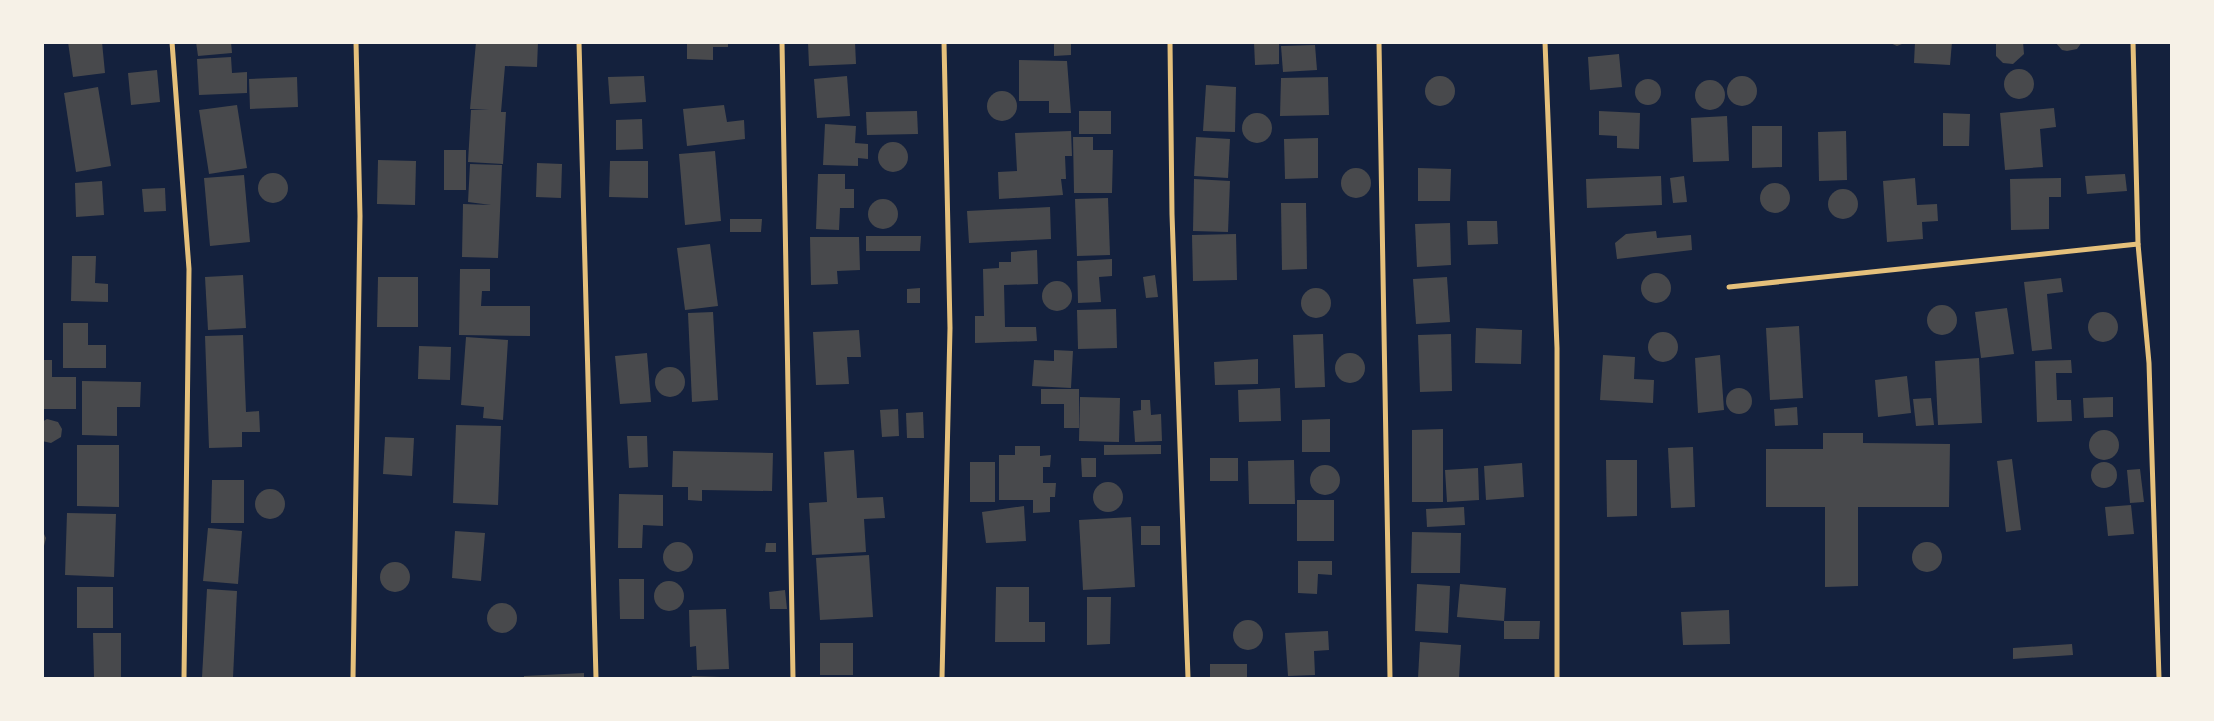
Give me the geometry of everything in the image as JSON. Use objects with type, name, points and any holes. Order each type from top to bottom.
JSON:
[{"type":"street","points":[[172,42],[189,269],[184,678]]},
{"type":"street","points":[[353,678],[360,216],[356,42]]},
{"type":"street","points":[[579,42],[596,678]]},
{"type":"street","points":[[782,42],[793,678]]},
{"type":"street","points":[[942,678],[950,328],[944,42]]},
{"type":"street","points":[[1170,42],[1172,224],[1188,678]]},
{"type":"street","points":[[1379,42],[1390,678]]},
{"type":"street","points":[[1545,42],[1557,348],[1557,678]]},
{"type":"street","points":[[2133,42],[2138,244],[2150,362],[2159,678]]},
{"type":"street","points":[[1729,287],[2138,244]]},
{"type":"building","points":[[68,42],[102,42],[105,73],[73,77]]},
{"type":"building","points":[[196,42],[231,42],[232,53],[198,56]]},
{"type":"building","points":[[476,42],[538,42],[537,67],[505,66],[501,112],[506,112],[503,164],[468,162],[471,110],[489,110],[470,109]]},
{"type":"building","points":[[687,42],[728,42],[728,47],[713,47],[713,60],[687,59]]},
{"type":"building","points":[[808,42],[855,42],[856,64],[809,66]]},
{"type":"building","points":[[1054,42],[1071,42],[1071,55],[1054,56]]},
{"type":"building","points":[[1254,42],[1279,42],[1279,64],[1255,65]]},
{"type":"building","points":[[1888,42],[1907,42],[1897,46]]},
{"type":"building","points":[[1915,42],[1952,42],[1950,65],[1914,63]]},
{"type":"building","points":[[1996,42],[2023,42],[2024,54],[2013,64],[2003,63],[1996,56]]},
{"type":"building","points":[[2055,42],[2082,42],[2077,49],[2067,51],[2062,50]]},
{"type":"building","points":[[1315,45],[1317,70],[1283,72],[1281,46]]},
{"type":"building","points":[[1619,54],[1622,87],[1590,90],[1588,57]]},
{"type":"building","points":[[231,57],[232,73],[247,72],[247,93],[199,95],[197,59]]},
{"type":"building","points":[[1019,60],[1067,61],[1071,113],[1049,113],[1049,101],[1019,101]]},
{"type":"building","points":[[2019,69],[2030,73],[2034,84],[2030,95],[2019,99],[2008,95],[2004,84],[2008,73]]},
{"type":"building","points":[[157,70],[160,102],[131,105],[128,73]]},
{"type":"building","points":[[644,76],[646,102],[610,104],[608,77]]},
{"type":"building","points":[[847,76],[850,116],[817,118],[814,79]]},
{"type":"building","points":[[1440,76],[1451,80],[1455,91],[1451,102],[1440,106],[1429,102],[1425,91],[1429,80]]},
{"type":"building","points":[[1742,76],[1753,80],[1757,91],[1753,102],[1742,106],[1731,102],[1727,91],[1731,80]]},
{"type":"building","points":[[297,77],[298,107],[250,109],[249,79]]},
{"type":"building","points":[[1328,77],[1329,115],[1280,116],[1281,78]]},
{"type":"building","points":[[1648,79],[1657,83],[1661,92],[1657,101],[1648,105],[1639,101],[1635,92],[1639,83]]},
{"type":"building","points":[[1710,80],[1721,84],[1725,95],[1721,106],[1710,110],[1699,106],[1695,95],[1699,84]]},
{"type":"building","points":[[1206,85],[1236,87],[1235,132],[1203,131]]},
{"type":"building","points":[[98,87],[111,166],[76,172],[64,93]]},
{"type":"building","points":[[1002,91],[1013,95],[1017,106],[1013,117],[1002,121],[991,117],[987,106],[991,95]]},
{"type":"building","points":[[237,105],[247,168],[209,174],[199,110]]},
{"type":"building","points":[[724,105],[727,122],[744,120],[745,139],[687,146],[683,109]]},
{"type":"building","points":[[2054,108],[2056,127],[2040,129],[2043,167],[2005,170],[2000,113]]},
{"type":"building","points":[[917,111],[918,134],[867,135],[866,112]]},
{"type":"building","points":[[1079,111],[1111,111],[1111,134],[1079,134]]},
{"type":"building","points":[[1599,111],[1640,113],[1639,149],[1617,148],[1617,136],[1599,135]]},
{"type":"building","points":[[1257,113],[1268,117],[1272,128],[1268,139],[1257,143],[1246,139],[1242,128],[1246,117]]},
{"type":"building","points":[[1943,113],[1970,114],[1969,146],[1943,146]]},
{"type":"building","points":[[1727,116],[1729,161],[1693,162],[1691,118]]},
{"type":"building","points":[[642,119],[643,149],[616,150],[616,120]]},
{"type":"building","points":[[825,124],[856,126],[855,143],[868,144],[868,159],[858,158],[858,166],[823,165]]},
{"type":"building","points":[[1752,126],[1782,126],[1782,167],[1752,168]]},
{"type":"building","points":[[1071,131],[1072,156],[1065,156],[1066,179],[1061,179],[1063,195],[999,199],[998,172],[1017,171],[1015,133]]},
{"type":"building","points":[[1846,131],[1847,180],[1819,181],[1818,132]]},
{"type":"building","points":[[1073,137],[1093,137],[1093,150],[1113,150],[1112,193],[1074,193]]},
{"type":"building","points":[[1196,137],[1230,139],[1228,178],[1194,176]]},
{"type":"building","points":[[1318,138],[1318,178],[1285,179],[1284,139]]},
{"type":"building","points":[[893,142],[904,146],[908,157],[904,168],[893,172],[882,168],[878,157],[882,146]]},
{"type":"building","points":[[444,150],[466,150],[466,190],[444,190]]},
{"type":"building","points":[[715,151],[721,221],[685,225],[679,154]]},
{"type":"building","points":[[378,160],[416,161],[415,205],[377,204]]},
{"type":"building","points":[[610,161],[648,161],[648,198],[609,197]]},
{"type":"building","points":[[537,163],[562,164],[561,198],[536,197]]},
{"type":"building","points":[[470,164],[502,165],[498,258],[462,257],[463,204],[491,205],[468,202]]},
{"type":"building","points":[[1356,168],[1367,172],[1371,183],[1367,194],[1356,198],[1345,194],[1341,183],[1345,172]]},
{"type":"building","points":[[1418,168],[1451,169],[1450,201],[1418,201]]},
{"type":"building","points":[[273,173],[284,177],[288,188],[284,199],[273,203],[262,199],[258,188],[262,177]]},
{"type":"building","points":[[818,174],[845,174],[845,189],[854,189],[854,208],[840,208],[839,230],[816,229]]},
{"type":"building","points":[[2125,174],[2127,191],[2087,194],[2085,176]]},
{"type":"building","points":[[244,175],[250,242],[210,246],[204,178]]},
{"type":"building","points":[[1661,176],[1662,205],[1587,208],[1586,179]]},
{"type":"building","points":[[1684,176],[1687,202],[1673,203],[1670,178]]},
{"type":"building","points":[[1915,178],[1917,205],[1937,204],[1938,221],[1922,222],[1923,239],[1887,242],[1883,181]]},
{"type":"building","points":[[2061,178],[2061,197],[2049,197],[2049,229],[2011,230],[2010,179]]},
{"type":"building","points":[[1194,179],[1230,181],[1228,232],[1193,231]]},
{"type":"building","points":[[102,181],[104,215],[76,217],[75,183]]},
{"type":"building","points":[[1775,183],[1786,187],[1790,198],[1786,209],[1775,213],[1764,209],[1760,198],[1764,187]]},
{"type":"building","points":[[165,188],[166,211],[144,212],[142,189]]},
{"type":"building","points":[[1843,189],[1854,193],[1858,204],[1854,215],[1843,219],[1832,215],[1828,204],[1832,193]]},
{"type":"building","points":[[1108,198],[1110,255],[1077,256],[1075,199]]},
{"type":"building","points":[[883,199],[894,203],[898,214],[894,225],[883,229],[872,225],[868,214],[872,203]]},
{"type":"building","points":[[1281,203],[1306,203],[1307,269],[1282,270]]},
{"type":"building","points":[[1050,207],[1051,239],[969,243],[967,211]]},
{"type":"building","points":[[730,219],[762,219],[761,232],[730,232]]},
{"type":"building","points":[[1467,221],[1497,221],[1498,244],[1468,245]]},
{"type":"building","points":[[1450,223],[1451,265],[1417,267],[1415,224]]},
{"type":"building","points":[[1656,231],[1657,238],[1691,235],[1692,250],[1617,259],[1615,243],[1626,234]]},
{"type":"building","points":[[1236,234],[1237,280],[1193,281],[1192,235]]},
{"type":"building","points":[[866,236],[921,236],[920,251],[866,251]]},
{"type":"building","points":[[810,237],[859,237],[860,270],[837,271],[838,284],[811,285]]},
{"type":"building","points":[[710,244],[718,306],[685,310],[677,248]]},
{"type":"building","points":[[1037,250],[1038,284],[1004,285],[1005,327],[1036,327],[1037,341],[975,343],[975,316],[984,316],[983,269],[999,268],[999,262],[1011,262],[1011,252]]},
{"type":"building","points":[[72,256],[96,256],[95,283],[108,284],[108,302],[71,301]]},
{"type":"building","points":[[1112,259],[1112,276],[1099,277],[1101,302],[1078,303],[1077,261]]},
{"type":"building","points":[[460,269],[490,269],[490,291],[482,291],[481,306],[530,306],[530,336],[459,335]]},
{"type":"building","points":[[1656,273],[1667,277],[1671,288],[1667,299],[1656,303],[1645,299],[1641,288],[1645,277]]},
{"type":"building","points":[[243,275],[246,328],[208,330],[205,277]]},
{"type":"building","points":[[1155,275],[1158,297],[1146,298],[1143,277]]},
{"type":"building","points":[[378,277],[418,277],[418,327],[377,327]]},
{"type":"building","points":[[1447,277],[1450,322],[1416,324],[1413,279]]},
{"type":"building","points":[[2061,278],[2063,292],[2047,294],[2052,349],[2032,351],[2024,282]]},
{"type":"building","points":[[1057,281],[1068,285],[1072,296],[1068,307],[1057,311],[1046,307],[1042,296],[1046,285]]},
{"type":"building","points":[[920,288],[920,303],[907,303],[907,289]]},
{"type":"building","points":[[1316,288],[1327,292],[1331,303],[1327,314],[1316,318],[1305,314],[1301,303],[1305,292]]},
{"type":"building","points":[[1942,305],[1953,309],[1957,320],[1953,331],[1942,335],[1931,331],[1927,320],[1931,309]]},
{"type":"building","points":[[2007,308],[2014,354],[1981,358],[1975,312]]},
{"type":"building","points":[[1116,309],[1117,348],[1078,349],[1077,310]]},
{"type":"building","points":[[713,312],[718,400],[692,402],[688,313]]},
{"type":"building","points":[[2103,312],[2114,316],[2118,327],[2114,338],[2103,342],[2092,338],[2088,327],[2092,316]]},
{"type":"building","points":[[63,323],[88,323],[88,345],[106,345],[106,368],[63,368]]},
{"type":"building","points":[[1799,326],[1803,398],[1770,400],[1766,328]]},
{"type":"building","points":[[1476,328],[1522,330],[1521,364],[1475,363]]},
{"type":"building","points":[[859,330],[861,357],[847,357],[849,384],[816,385],[813,332]]},
{"type":"building","points":[[1663,332],[1674,336],[1678,347],[1674,358],[1663,362],[1652,358],[1648,347],[1652,336]]},
{"type":"building","points":[[1323,334],[1325,387],[1295,388],[1293,335]]},
{"type":"building","points":[[1451,334],[1452,391],[1420,392],[1418,335]]},
{"type":"building","points":[[243,335],[246,412],[259,411],[260,432],[242,432],[242,447],[209,448],[205,336]]},
{"type":"building","points":[[466,337],[508,340],[503,420],[483,418],[484,407],[461,405]]},
{"type":"building","points":[[419,346],[451,347],[450,380],[418,379]]},
{"type":"building","points":[[1054,350],[1073,351],[1071,388],[1032,386],[1034,360],[1054,361]]},
{"type":"building","points":[[647,353],[651,402],[620,404],[615,356]]},
{"type":"building","points":[[1350,353],[1361,357],[1365,368],[1361,379],[1350,383],[1339,379],[1335,368],[1339,357]]},
{"type":"building","points":[[1603,355],[1635,357],[1634,379],[1654,380],[1653,403],[1600,400]]},
{"type":"building","points":[[1720,355],[1724,410],[1698,413],[1695,358]]},
{"type":"building","points":[[1979,358],[1982,423],[1938,425],[1935,361]]},
{"type":"building","points":[[1258,359],[1258,384],[1215,385],[1214,362]]},
{"type":"building","points":[[42,360],[52,360],[52,377],[76,377],[76,409],[42,409]]},
{"type":"building","points":[[2071,360],[2072,373],[2056,373],[2057,400],[2071,400],[2072,421],[2037,422],[2035,361]]},
{"type":"building","points":[[670,367],[681,371],[685,382],[681,393],[670,397],[659,393],[655,382],[659,371]]},
{"type":"building","points":[[1907,376],[1911,413],[1878,417],[1875,380]]},
{"type":"building","points":[[82,381],[141,382],[140,407],[117,407],[117,436],[82,435]]},
{"type":"building","points":[[1280,388],[1281,421],[1239,422],[1238,390]]},
{"type":"building","points":[[1739,388],[1748,392],[1752,401],[1748,410],[1739,414],[1730,410],[1726,401],[1730,392]]},
{"type":"building","points":[[1041,389],[1079,389],[1079,428],[1064,428],[1064,404],[1041,404]]},
{"type":"building","points":[[1080,397],[1120,398],[1119,442],[1079,441]]},
{"type":"building","points":[[2113,397],[2113,417],[2084,418],[2083,398]]},
{"type":"building","points":[[1931,398],[1934,425],[1916,426],[1913,399]]},
{"type":"building","points":[[1141,400],[1150,400],[1151,415],[1161,414],[1162,441],[1135,442],[1133,411],[1141,410]]},
{"type":"building","points":[[1797,407],[1798,425],[1775,426],[1774,409]]},
{"type":"building","points":[[898,409],[899,436],[882,437],[880,410]]},
{"type":"building","points":[[923,412],[924,438],[907,438],[906,413]]},
{"type":"building","points":[[47,419],[58,422],[62,429],[61,437],[51,443],[42,441],[42,422]]},
{"type":"building","points":[[1330,419],[1330,452],[1302,452],[1302,420]]},
{"type":"building","points":[[456,425],[501,426],[498,505],[453,503]]},
{"type":"building","points":[[1443,429],[1443,502],[1412,502],[1412,430]]},
{"type":"building","points":[[2104,430],[2115,434],[2119,445],[2115,456],[2104,460],[2093,456],[2089,445],[2093,434]]},
{"type":"building","points":[[1823,433],[1863,433],[1863,443],[1950,444],[1949,507],[1858,507],[1858,586],[1825,587],[1825,507],[1766,507],[1766,449],[1823,449]]},
{"type":"building","points":[[627,436],[647,436],[648,467],[629,468]]},
{"type":"building","points":[[385,437],[414,438],[412,476],[383,474]]},
{"type":"building","points":[[77,445],[119,445],[119,507],[77,506]]},
{"type":"building","points":[[1104,445],[1161,445],[1161,454],[1104,455]]},
{"type":"building","points":[[1015,446],[1040,446],[1040,456],[1051,455],[1050,467],[1043,467],[1043,483],[1056,483],[1055,497],[1050,497],[1050,512],[1033,513],[1033,500],[999,500],[999,455],[1015,455]]},
{"type":"building","points":[[1693,447],[1695,507],[1671,508],[1668,448]]},
{"type":"building","points":[[854,450],[857,498],[883,497],[885,518],[864,519],[866,552],[812,555],[809,503],[827,502],[824,452]]},
{"type":"building","points":[[673,451],[773,453],[772,491],[702,490],[702,501],[688,500],[688,487],[672,487]]},
{"type":"building","points":[[1081,458],[1096,458],[1096,477],[1082,477]]},
{"type":"building","points":[[1210,458],[1238,458],[1238,481],[1210,481]]},
{"type":"building","points":[[2012,459],[2021,530],[2006,532],[1997,461]]},
{"type":"building","points":[[1294,460],[1295,504],[1249,504],[1248,461]]},
{"type":"building","points":[[1606,460],[1637,460],[1637,516],[1607,517]]},
{"type":"building","points":[[970,462],[995,462],[995,502],[970,502]]},
{"type":"building","points":[[2104,462],[2113,466],[2117,475],[2113,484],[2104,488],[2095,484],[2091,475],[2095,466]]},
{"type":"building","points":[[1522,463],[1524,497],[1486,500],[1484,466]]},
{"type":"building","points":[[1325,465],[1336,469],[1340,480],[1336,491],[1325,495],[1314,491],[1310,480],[1314,469]]},
{"type":"building","points":[[1478,468],[1479,500],[1447,502],[1445,470]]},
{"type":"building","points":[[2140,469],[2144,502],[2130,503],[2127,470]]},
{"type":"building","points":[[212,480],[244,480],[244,523],[211,523]]},
{"type":"building","points":[[1108,482],[1119,486],[1123,497],[1119,508],[1108,512],[1097,508],[1093,497],[1097,486]]},
{"type":"building","points":[[270,489],[281,493],[285,504],[281,515],[270,519],[259,515],[255,504],[259,493]]},
{"type":"building","points":[[619,494],[663,495],[663,526],[643,525],[642,548],[618,548]]},
{"type":"building","points":[[1297,500],[1334,500],[1334,541],[1297,541]]},
{"type":"building","points":[[2131,505],[2134,534],[2108,536],[2105,507]]},
{"type":"building","points":[[1024,506],[1026,541],[986,543],[982,512]]},
{"type":"building","points":[[1464,507],[1465,525],[1427,527],[1426,509]]},
{"type":"building","points":[[67,513],[116,514],[114,577],[65,575]]},
{"type":"building","points":[[1131,517],[1135,587],[1083,590],[1079,520]]},
{"type":"building","points":[[1141,526],[1160,526],[1160,545],[1141,545]]},
{"type":"building","points":[[208,528],[242,531],[238,584],[203,581]]},
{"type":"building","points":[[42,530],[46,538],[43,550],[42,550]]},
{"type":"building","points":[[455,531],[485,533],[481,581],[452,578]]},
{"type":"building","points":[[1412,532],[1461,533],[1460,573],[1411,573]]},
{"type":"building","points":[[678,542],[689,546],[693,557],[689,568],[678,572],[667,568],[663,557],[667,546]]},
{"type":"building","points":[[1927,542],[1938,546],[1942,557],[1938,568],[1927,572],[1916,568],[1912,557],[1916,546]]},
{"type":"building","points":[[766,543],[776,543],[776,552],[765,552]]},
{"type":"building","points":[[869,555],[873,617],[820,620],[816,558]]},
{"type":"building","points":[[1298,561],[1332,561],[1332,575],[1318,574],[1317,594],[1298,593]]},
{"type":"building","points":[[395,562],[406,566],[410,577],[406,588],[395,592],[384,588],[380,577],[384,566]]},
{"type":"building","points":[[619,579],[644,579],[644,619],[620,619]]},
{"type":"building","points":[[669,581],[680,585],[684,596],[680,607],[669,611],[658,607],[654,596],[658,585]]},
{"type":"building","points":[[1417,584],[1450,586],[1448,633],[1415,631]]},
{"type":"building","points":[[1460,584],[1506,588],[1504,621],[1457,617]]},
{"type":"building","points":[[77,587],[113,587],[113,628],[77,628]]},
{"type":"building","points":[[996,587],[1029,587],[1029,622],[1045,622],[1045,642],[995,642]]},
{"type":"building","points":[[207,589],[237,591],[233,678],[202,677]]},
{"type":"building","points":[[785,590],[787,609],[770,609],[769,592]]},
{"type":"building","points":[[1087,597],[1111,597],[1110,644],[1087,645]]},
{"type":"building","points":[[502,603],[513,607],[517,618],[513,629],[502,633],[491,629],[487,618],[491,607]]},
{"type":"building","points":[[726,609],[729,669],[697,670],[696,646],[690,647],[689,610]]},
{"type":"building","points":[[1729,610],[1730,644],[1683,645],[1681,612]]},
{"type":"building","points":[[1248,620],[1259,624],[1263,635],[1259,646],[1248,650],[1237,646],[1233,635],[1237,624]]},
{"type":"building","points":[[1504,621],[1540,621],[1539,639],[1504,639]]},
{"type":"building","points":[[1328,631],[1329,650],[1314,651],[1315,675],[1288,676],[1285,633]]},
{"type":"building","points":[[93,633],[121,633],[121,678],[94,678]]},
{"type":"building","points":[[1420,642],[1461,645],[1459,678],[1418,678]]},
{"type":"building","points":[[820,643],[853,643],[853,675],[820,675]]},
{"type":"building","points":[[2072,644],[2073,655],[2013,659],[2013,648]]},
{"type":"building","points":[[1210,664],[1247,664],[1247,678],[1210,678]]},
{"type":"building","points":[[584,673],[584,678],[524,678],[524,676]]},
{"type":"building","points":[[692,676],[721,677],[721,678],[691,678]]}]
